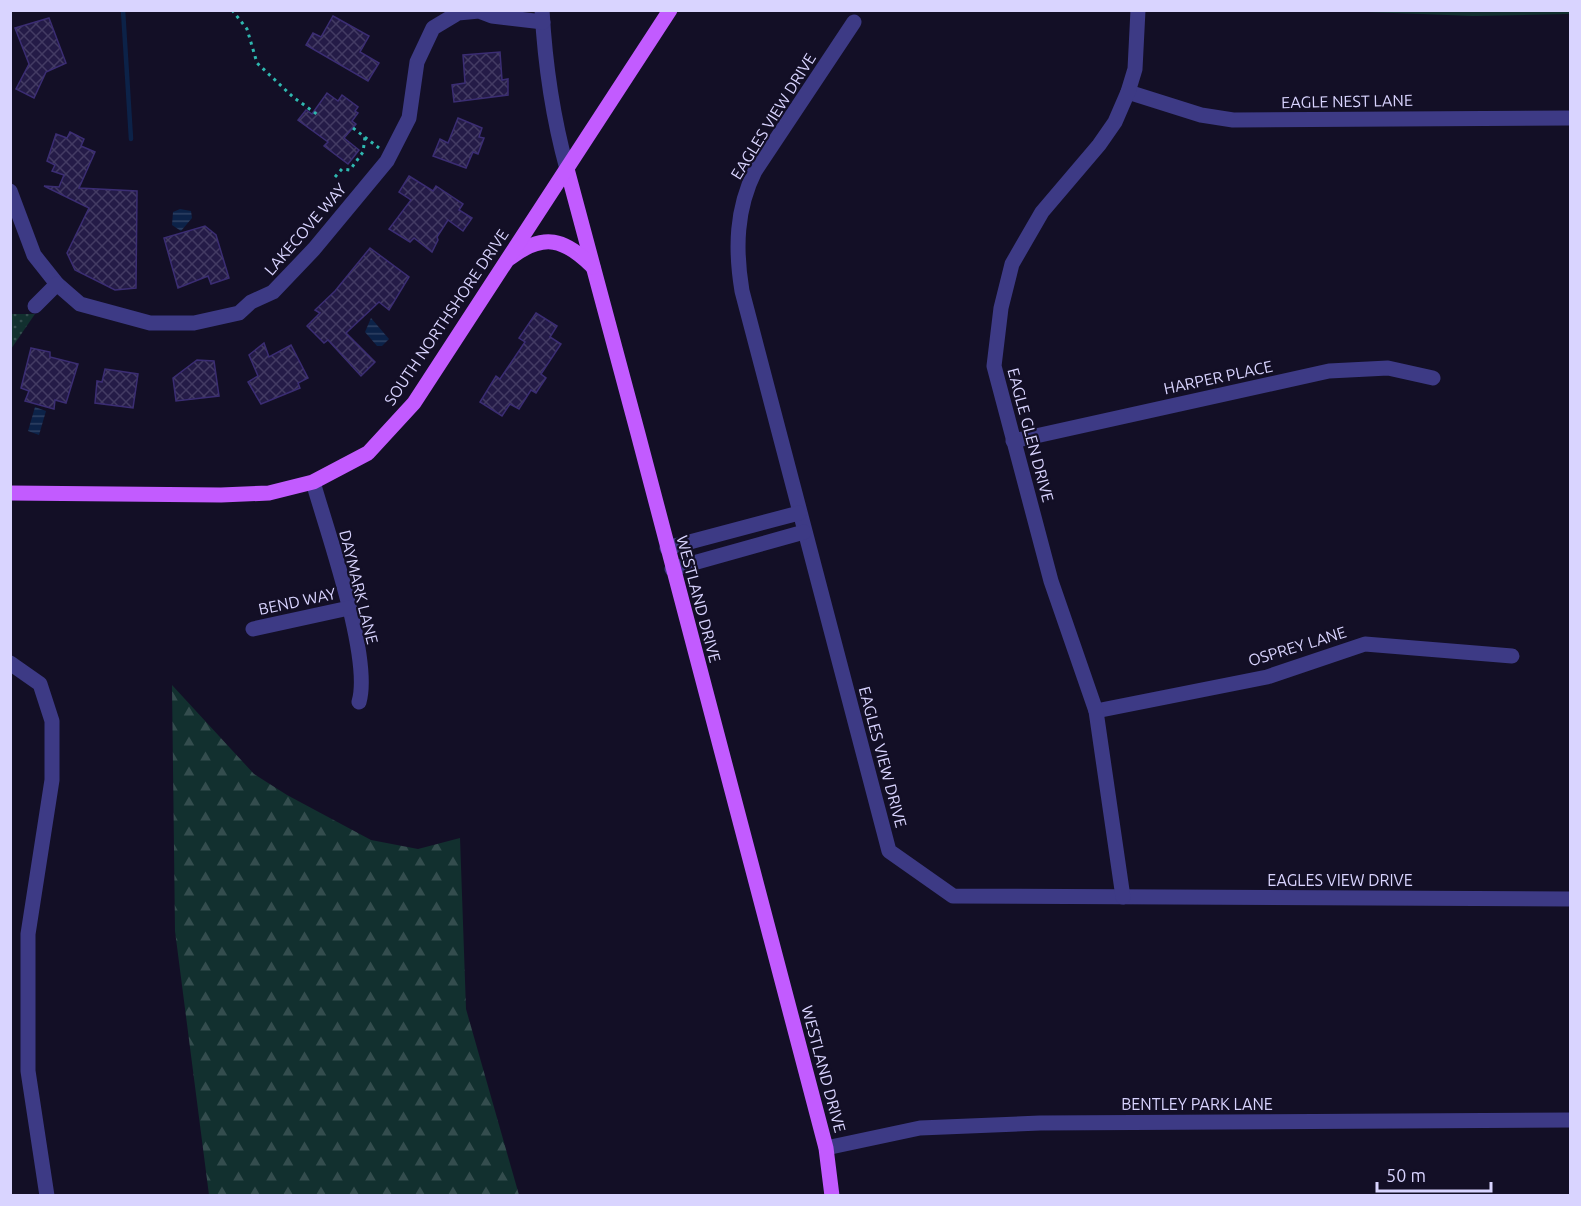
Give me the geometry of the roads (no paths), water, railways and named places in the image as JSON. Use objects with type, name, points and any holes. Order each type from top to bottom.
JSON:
[{"type":"main road","name":"SOUTH NORTHSHORE DRIVE","points":[[10,493],[222,495],[269,493],[313,482],[368,453],[414,403],[670,10]]},
{"type":"main road","name":"WESTLAND DRIVE","points":[[567,169],[826,1148],[832,1196]]},
{"type":"main road","points":[[505,261],[531,245],[548,241],[573,249],[594,268]]},
{"type":"street","name":"EAGLE GLEN DRIVE","points":[[1123,897],[1096,711],[1051,581],[993,366],[1001,308],[1012,264],[1042,213],[1099,145],[1114,122],[1128,92],[1135,69],[1138,10]]},
{"type":"street","name":"LAKECOVE WAY","points":[[10,191],[34,255],[57,284],[80,304],[150,323],[194,323],[239,313],[251,302],[273,292],[314,249],[390,157],[409,118],[417,62],[433,28],[458,13],[479,11],[492,16],[542,16]]},
{"type":"street","name":"WESTLAND DRIVE","points":[[542,16],[545,57],[558,136],[567,169]]},
{"type":"street","name":"EAGLES VIEW DRIVE","points":[[854,22],[755,171],[744,197],[736,244],[742,291],[889,851],[953,896],[1570,899]]},
{"type":"street","name":"EAGLE NEST LANE","points":[[1128,92],[1201,115],[1233,120],[1570,118]]},
{"type":"street","points":[[35,306],[57,284]]},
{"type":"street","name":"HARPER PLACE","points":[[1012,441],[1329,371],[1388,368],[1433,378]]},
{"type":"street","name":"DAYMARK LANE","points":[[313,482],[349,608],[364,686],[359,702]]},
{"type":"street","points":[[667,548],[799,513]]},
{"type":"street","points":[[672,569],[804,532]]},
{"type":"street","name":"BEND WAY","points":[[253,628],[349,608]]},
{"type":"street","name":"OSPREY LANE","points":[[1096,711],[1267,677],[1365,644],[1512,656]]},
{"type":"street","points":[[10,663],[40,684],[52,722],[52,780],[28,934],[28,1071],[47,1196]]},
{"type":"street","name":"BENTLEY PARK LANE","points":[[826,1148],[920,1128],[1040,1123],[1570,1120]]},
{"type":"water","points":[[180,209],[191,211],[192,218],[181,231],[172,225],[173,212]]},
{"type":"water","points":[[371,318],[389,339],[382,346],[377,346],[365,332]]},
{"type":"water","points":[[35,407],[46,411],[39,435],[28,431]]},
{"type":"waterway","points":[[123,10],[131,139]]}]
